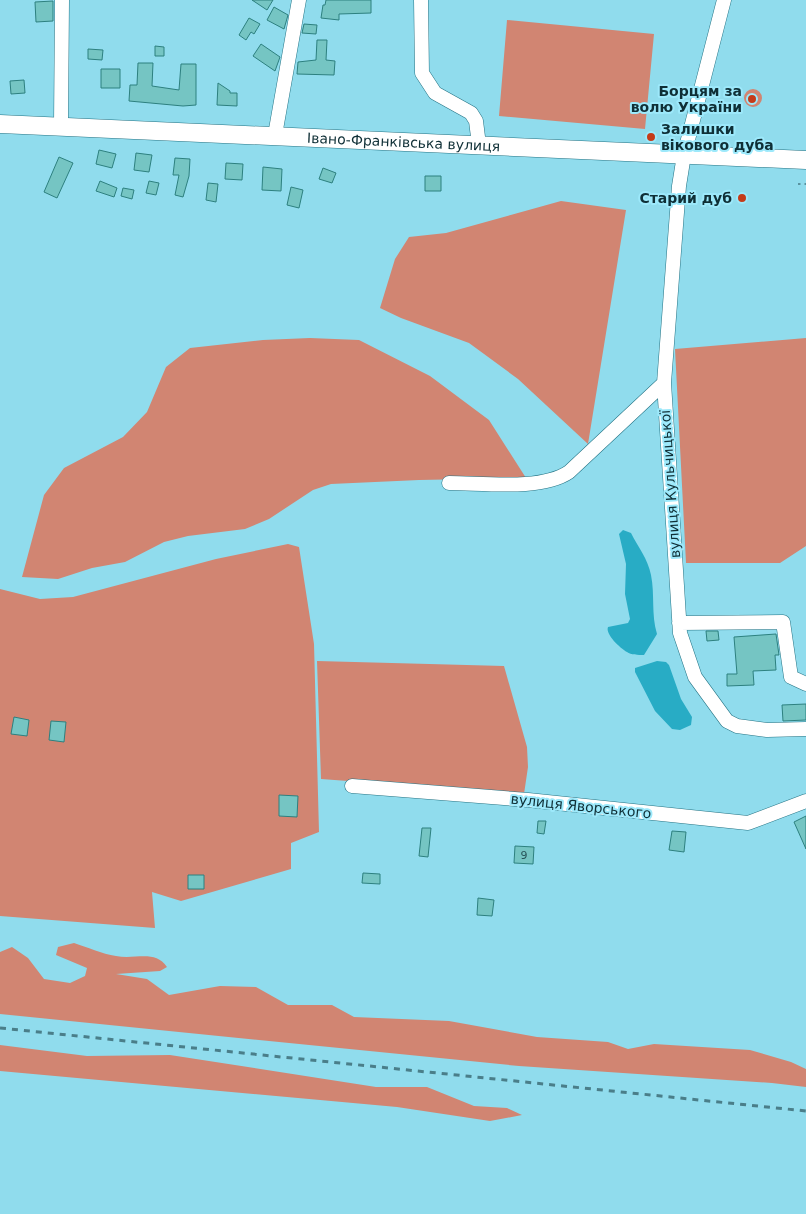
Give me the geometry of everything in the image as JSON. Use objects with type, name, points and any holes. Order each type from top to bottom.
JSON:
[{"type":"main road","name":"Івано-Франківська вулиця","points":[[0,124],[806,160]]},
{"type":"street","points":[[61,126],[62,0]]},
{"type":"street","points":[[275,135],[299,0]]},
{"type":"street","points":[[420,0],[422,73],[435,92],[471,112],[476,121],[479,145]]},
{"type":"street","name":"вулиця Кульчицької","points":[[724,0],[684,155],[679,186],[664,383],[680,633],[695,677],[727,721],[737,726],[767,730],[804,730]]},
{"type":"street","points":[[449,483],[516,484],[558,480],[570,472],[664,383]]},
{"type":"street","points":[[679,623],[783,622],[791,677],[806,684]]},
{"type":"street","name":"вулиця Яворського","points":[[352,786],[528,800],[748,823],[806,801]]},
{"type":"path","points":[[798,184],[806,184]]},
{"type":"shaded area","points":[[507,20],[654,34],[645,129],[499,116]]},
{"type":"shaded area","points":[[749,89],[757,89],[762,94],[760,105],[749,107],[744,102],[744,94]]},
{"type":"shaded area","points":[[561,201],[626,210],[588,444],[518,379],[469,343],[401,318],[380,308],[395,259],[409,237],[446,233]]},
{"type":"shaded area","points":[[310,338],[359,340],[430,376],[489,420],[526,478],[331,484],[313,490],[269,519],[245,529],[188,536],[164,542],[125,562],[92,568],[58,579],[22,577],[44,495],[64,468],[123,437],[147,412],[166,367],[190,348],[263,340]]},
{"type":"shaded area","points":[[806,338],[806,546],[780,563],[686,563],[675,349]]},
{"type":"shaded area","points":[[288,544],[299,547],[314,644],[319,832],[291,843],[291,869],[181,901],[152,892],[155,928],[0,916],[0,589],[40,599],[73,597],[216,559]]},
{"type":"shaded area","points":[[317,661],[504,666],[527,747],[528,767],[524,794],[321,779]]},
{"type":"shaded area","points":[[74,943],[111,955],[157,958],[167,967],[160,971],[116,974],[147,979],[169,995],[220,986],[256,987],[288,1005],[332,1005],[354,1017],[449,1021],[537,1037],[608,1042],[628,1049],[654,1044],[750,1050],[791,1062],[806,1069],[806,1087],[772,1083],[519,1066],[0,1014],[0,952],[12,947],[28,958],[44,979],[70,983],[85,976],[87,968],[56,955],[58,947]]},
{"type":"shaded area","points":[[0,1045],[87,1056],[170,1055],[376,1087],[427,1087],[474,1106],[507,1108],[522,1115],[490,1121],[397,1107],[0,1071]]},
{"type":"water","points":[[623,530],[631,533],[650,569],[657,634],[644,655],[629,653],[624,650],[614,641],[608,630],[608,627],[628,623],[630,619],[625,594],[626,564],[619,534]]},
{"type":"water","points":[[657,661],[666,662],[669,665],[681,699],[692,717],[691,725],[680,730],[672,729],[655,711],[635,672],[635,668]]},
{"type":"building","points":[[252,0],[273,0],[267,10]]},
{"type":"building","points":[[326,0],[371,0],[371,13],[339,14],[339,20],[321,18],[323,5],[325,5]]},
{"type":"building","points":[[53,1],[53,21],[36,22],[35,2]]},
{"type":"building","points":[[274,7],[288,15],[284,29],[267,20]]},
{"type":"building","points":[[249,18],[260,24],[254,34],[251,32],[246,40],[239,35]]},
{"type":"building","points":[[304,24],[317,25],[316,34],[302,33]]},
{"type":"building","points":[[317,40],[327,40],[326,60],[335,61],[334,75],[297,74],[298,62],[316,60]]},
{"type":"building","points":[[261,44],[280,57],[275,71],[253,56]]},
{"type":"building","points":[[155,46],[164,47],[164,56],[155,56]]},
{"type":"building","points":[[88,49],[103,50],[102,60],[88,59]]},
{"type":"building","points":[[138,63],[153,63],[152,86],[179,90],[181,64],[196,64],[196,105],[183,106],[129,101],[130,85],[137,85]]},
{"type":"building","points":[[101,69],[120,69],[120,88],[101,88]]},
{"type":"building","points":[[24,80],[25,93],[11,94],[10,81]]},
{"type":"building","points":[[218,83],[230,91],[230,93],[237,93],[237,106],[217,105]]},
{"type":"building","points":[[99,150],[116,154],[112,168],[96,164]]},
{"type":"building","points":[[136,153],[152,155],[149,172],[134,170]]},
{"type":"building","points":[[59,157],[73,163],[57,198],[44,192]]},
{"type":"building","points":[[175,158],[190,159],[189,176],[183,197],[175,195],[179,175],[173,175]]},
{"type":"building","points":[[226,163],[243,164],[242,180],[225,179]]},
{"type":"building","points":[[263,167],[282,169],[281,191],[262,190]]},
{"type":"building","points":[[323,168],[336,173],[332,183],[319,179]]},
{"type":"building","points":[[425,176],[441,176],[441,191],[425,191]]},
{"type":"building","points":[[100,181],[117,188],[114,197],[96,191]]},
{"type":"building","points":[[149,181],[159,183],[156,195],[146,193]]},
{"type":"building","points":[[208,183],[218,184],[216,202],[206,200]]},
{"type":"building","points":[[291,187],[303,190],[299,208],[287,205]]},
{"type":"building","points":[[123,188],[134,190],[132,199],[121,196]]},
{"type":"building","points":[[706,631],[718,631],[719,640],[707,641]]},
{"type":"building","points":[[776,634],[779,655],[775,655],[776,670],[753,671],[754,685],[727,686],[727,674],[737,674],[734,637]]},
{"type":"building","points":[[806,704],[806,720],[783,721],[782,705]]},
{"type":"building","points":[[14,717],[29,720],[27,736],[11,734]]},
{"type":"building","points":[[51,721],[66,722],[64,742],[49,740]]},
{"type":"building","points":[[279,795],[298,796],[297,817],[279,816]]},
{"type":"building","points":[[806,816],[806,849],[794,822]]},
{"type":"building","points":[[538,821],[546,821],[544,834],[537,833]]},
{"type":"building","points":[[422,828],[431,828],[428,857],[419,856]]},
{"type":"building","points":[[672,831],[686,832],[684,852],[669,850]]},
{"type":"building","points":[[515,846],[534,847],[533,864],[514,863]]},
{"type":"building","points":[[363,873],[380,874],[380,884],[362,883]]},
{"type":"building","points":[[188,875],[204,875],[204,889],[188,889]]},
{"type":"building","points":[[478,898],[494,900],[492,916],[477,915]]},
{"type":"railway","points":[[0,1028],[806,1111]]},
{"type":"place","name":"Борцям за волю України","points":[[752,99]]},
{"type":"place","name":"Залишки вікового дуба","points":[[651,137]]},
{"type":"place","name":"Старий дуб","points":[[742,198]]}]
